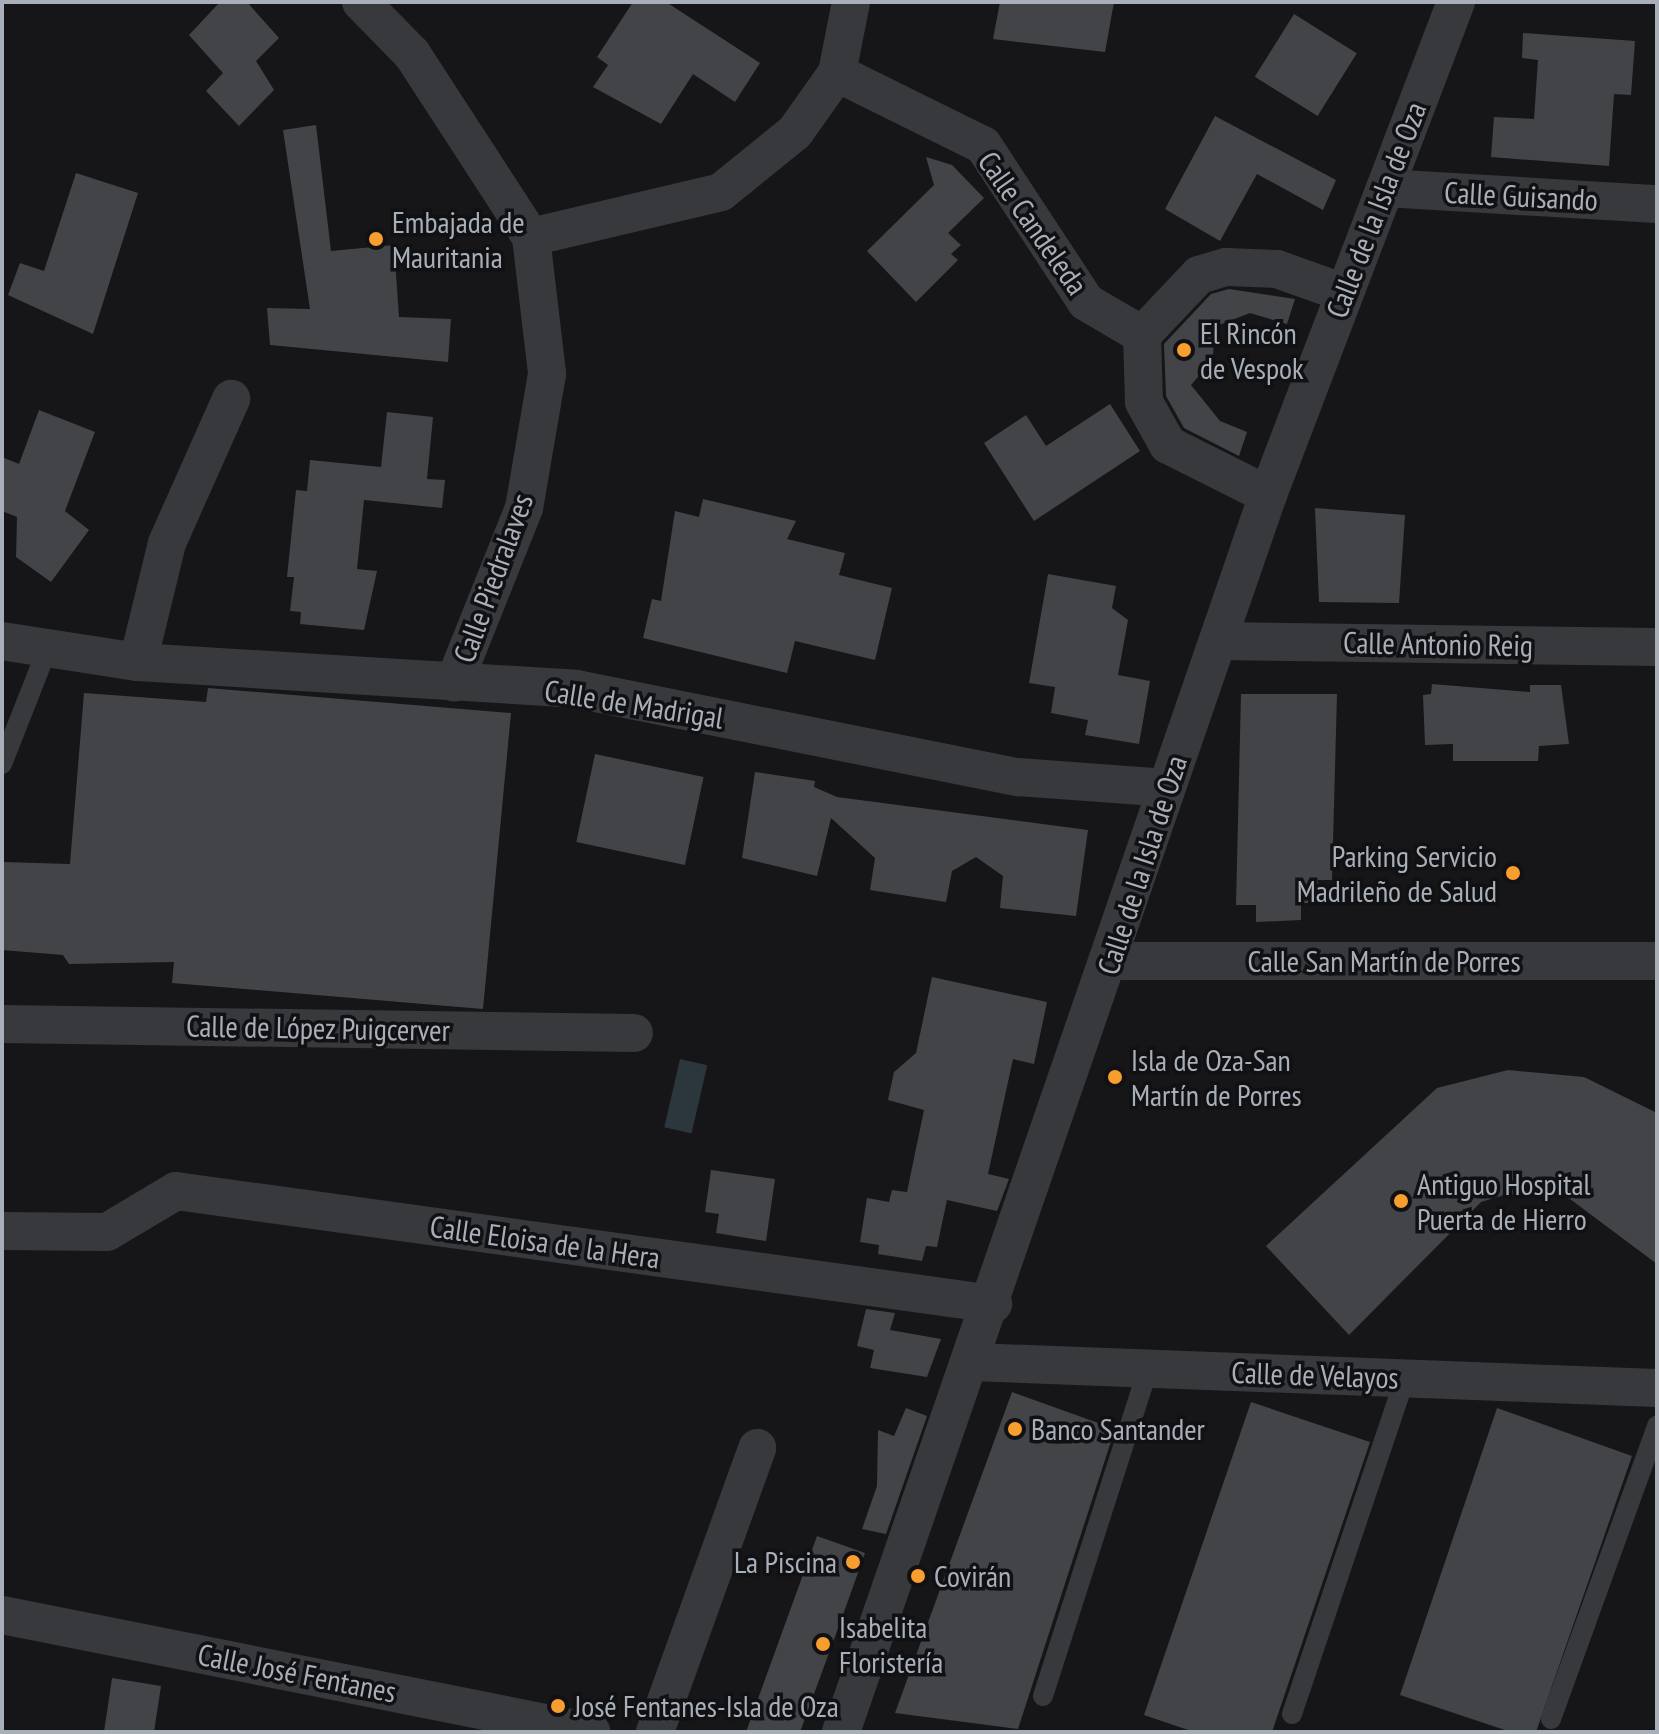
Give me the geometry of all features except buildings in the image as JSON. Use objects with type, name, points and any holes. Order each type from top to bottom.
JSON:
[{"type":"street","name":"Calle Piedralaves","points":[[361,2],[412,54],[531,237],[547,374],[537,434],[524,508],[454,683]]},
{"type":"street","points":[[531,237],[721,192],[795,132],[837,73],[851,2]]},
{"type":"street","name":"Calle de la Isla de Oza","points":[[841,1732],[973,1362],[1268,495],[1456,2]]},
{"type":"street","name":"Calle Candeleda","points":[[837,73],[983,145],[1086,302],[1142,335]]},
{"type":"street","name":"Calle Guisando","points":[[1385,188],[1657,204]]},
{"type":"street","points":[[1268,495],[1168,445],[1144,402],[1142,335],[1199,275],[1226,267],[1277,269],[1344,293]]},
{"type":"street","points":[[138,662],[167,543],[231,399]]},
{"type":"street","name":"Calle de Madrigal","points":[[2,641],[138,662],[576,689],[1018,777],[1167,788]]},
{"type":"street","name":"Calle Antonio Reig","points":[[1219,641],[1657,647]]},
{"type":"street","name":"Calle San Martín de Porres","points":[[1111,961],[1657,961]]},
{"type":"street","name":"Calle de López Puigcerver","points":[[2,1024],[634,1033]]},
{"type":"street","name":"Calle Eloisa de la Hera","points":[[2,1231],[107,1232],[176,1191],[993,1304]]},
{"type":"street","name":"Calle de Velayos","points":[[973,1362],[1657,1388]]},
{"type":"street","points":[[655,1732],[757,1448]]},
{"type":"street","name":"Calle José Fentanes","points":[[2,1615],[591,1732]]},
{"type":"lane","points":[[2,764],[47,650]]},
{"type":"lane","points":[[1043,1696],[1148,1369]]},
{"type":"lane","points":[[1292,1714],[1405,1378]]},
{"type":"lane","points":[[1551,1719],[1657,1426]]},
{"type":"shaded area","points":[[680,1059],[707,1065],[692,1134],[664,1127]]},
{"type":"place","name":"Embajada de Mauritania","points":[[376,239]]},
{"type":"place","name":"El Rincón de Vespok","points":[[1184,350]]},
{"type":"place","name":"Parking Servicio Madrileño de Salud","points":[[1513,873]]},
{"type":"place","name":"Isla de Oza-San Martín de Porres","points":[[1115,1077]]},
{"type":"place","name":"Antiguo Hospital Puerta de Hierro","points":[[1401,1201]]},
{"type":"place","name":"Banco Santander","points":[[1015,1429]]},
{"type":"place","name":"La Piscina","points":[[853,1562]]},
{"type":"place","name":"Covirán","points":[[918,1576]]},
{"type":"place","name":"Isabelita Floristería","points":[[823,1644]]},
{"type":"place","name":"José Fentanes-Isla de Oza","points":[[558,1706]]}]
